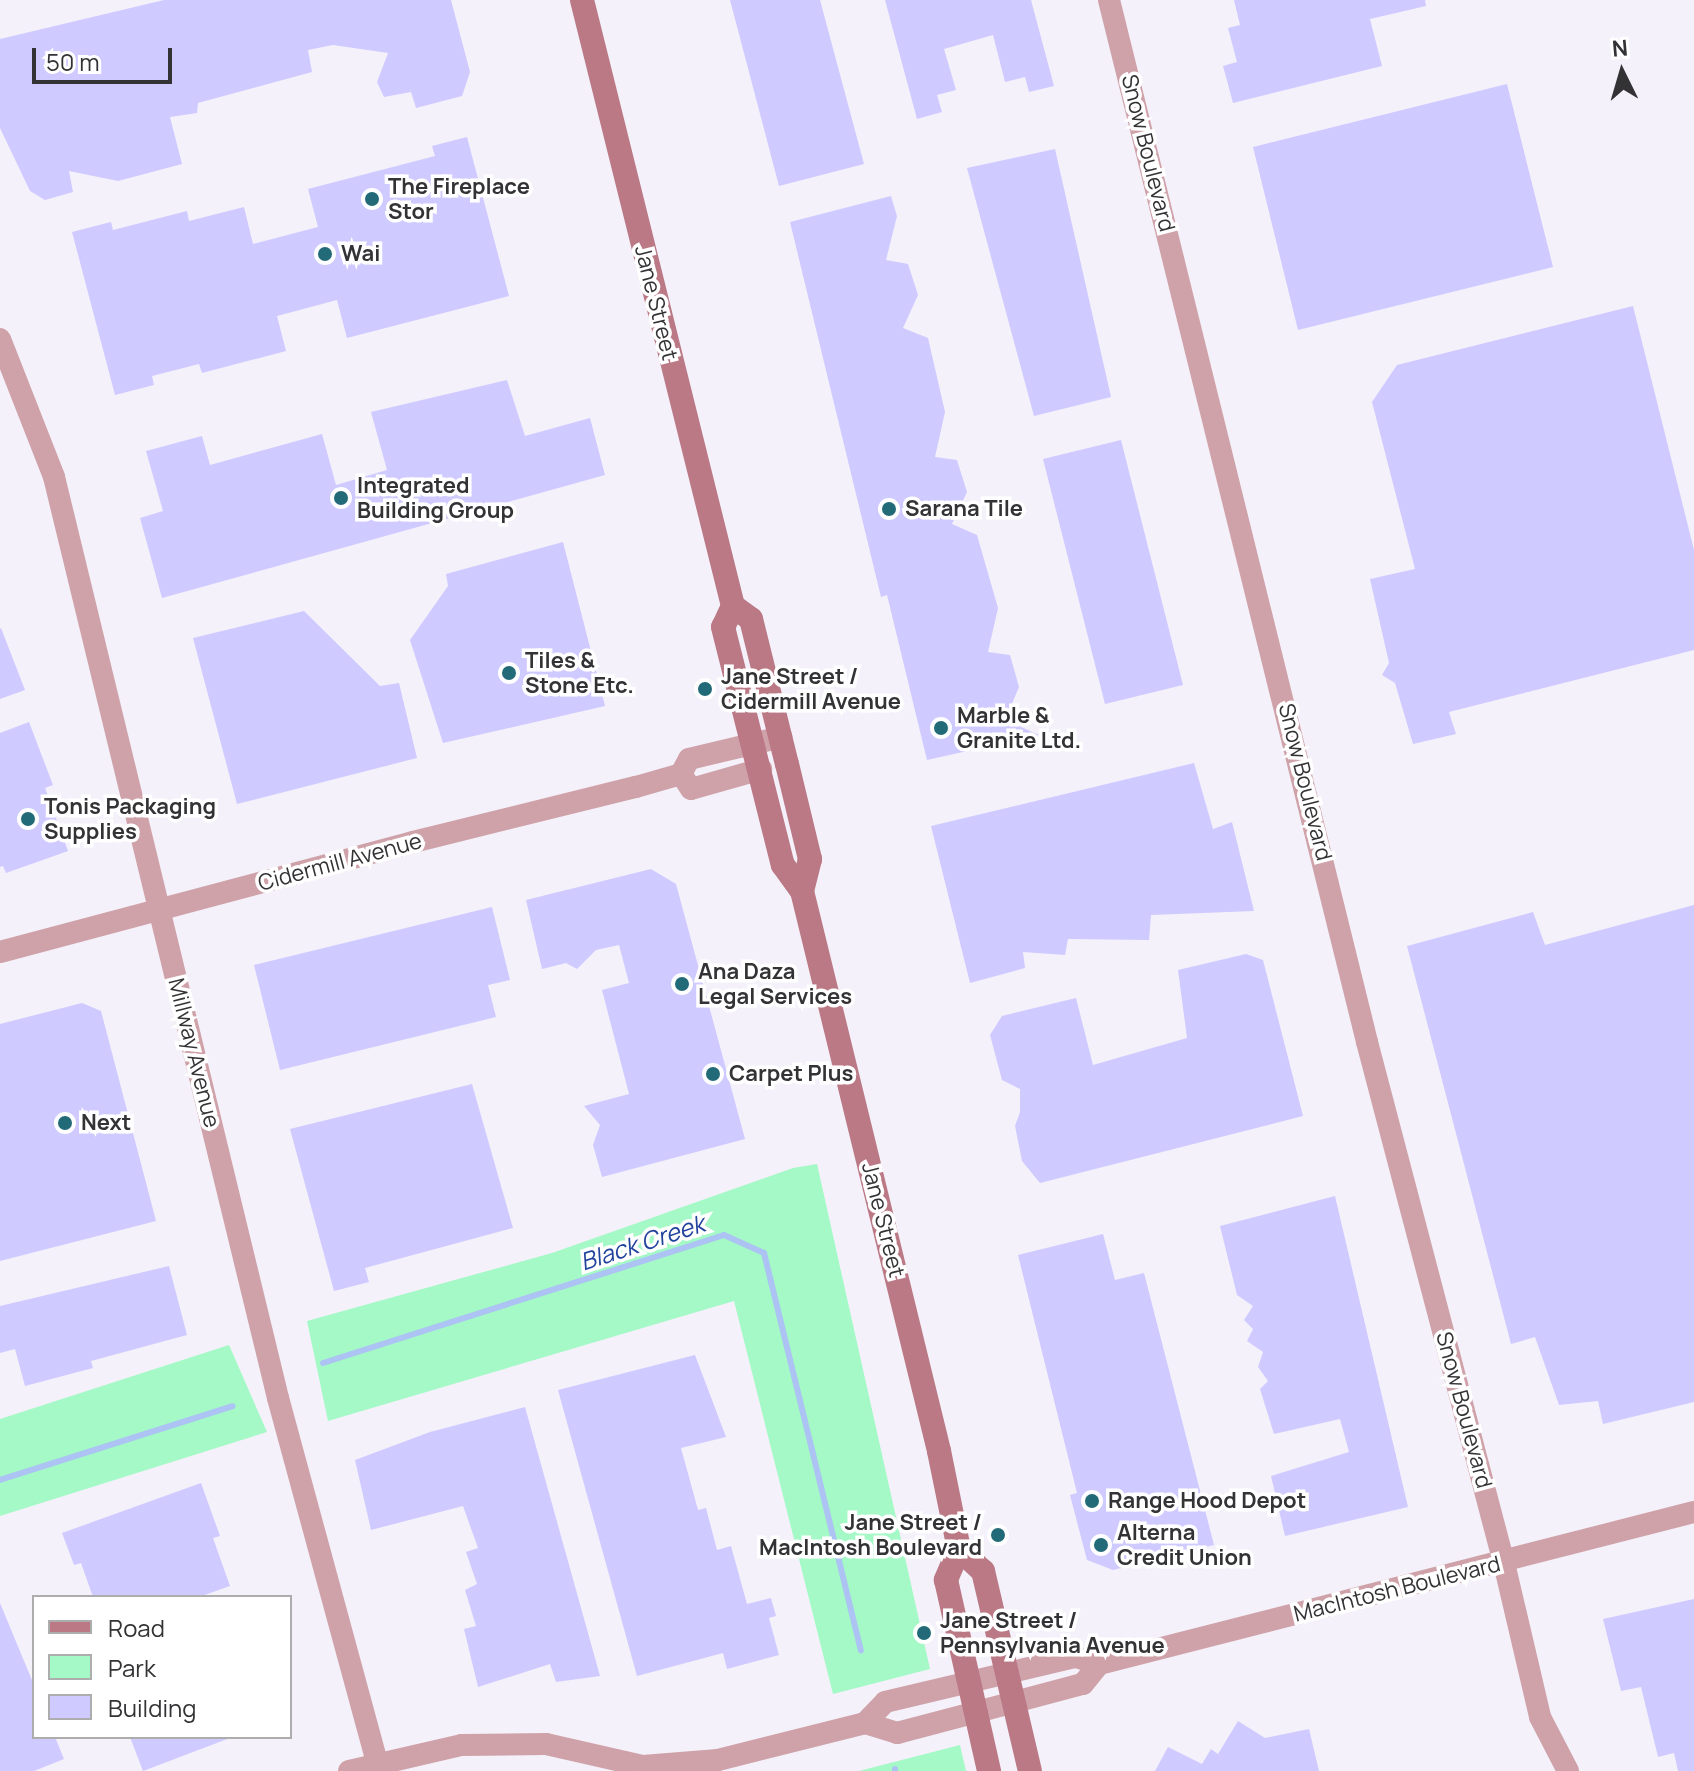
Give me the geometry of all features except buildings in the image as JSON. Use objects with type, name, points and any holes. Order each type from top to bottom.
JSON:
[{"type":"main road","name":"Jane Street","points":[[582,0],[733,606],[723,627],[783,865],[802,891],[935,1436],[959,1549],[946,1580],[989,1771]]},
{"type":"main road","name":"Jane Street","points":[[733,606],[751,619],[781,737],[810,859],[802,891]]},
{"type":"main road","name":"Jane Street","points":[[959,1549],[983,1571],[1030,1771]]},
{"type":"street","name":"Snow Boulevard","points":[[1109,0],[1367,1042],[1504,1563],[1540,1717],[1568,1771]]},
{"type":"street","name":"Millway Avenue","points":[[0,339],[54,477],[278,1398],[377,1766]]},
{"type":"street","name":"Cidermill Avenue","points":[[0,952],[681,774],[689,759],[781,737]]},
{"type":"street","points":[[681,774],[691,789],[761,769]]},
{"type":"street","name":"MacIntosh Boulevard","points":[[1099,1664],[1083,1684],[897,1733],[865,1723],[885,1702],[1076,1657],[1099,1664],[1694,1512]]},
{"type":"street","points":[[349,1771],[462,1745],[546,1744],[643,1766],[682,1766],[865,1723]]},
{"type":"green space","points":[[817,1164],[930,1669],[833,1694],[734,1301],[328,1421],[307,1321],[552,1253],[793,1168]]},
{"type":"green space","points":[[229,1345],[267,1432],[0,1516],[0,1419]]},
{"type":"green space","points":[[960,1745],[966,1771],[859,1771]]},
{"type":"waterway","name":"Black Creek","points":[[323,1363],[724,1235],[764,1253],[861,1650]]},
{"type":"waterway","name":"Black Creek","points":[[0,1480],[233,1406]]},
{"type":"place","name":"The Fireplace Stor","points":[[372,199]]},
{"type":"place","name":"Wai","points":[[325,254]]},
{"type":"place","name":"Integrated Building Group","points":[[341,498]]},
{"type":"place","name":"Sarana Tile","points":[[889,509]]},
{"type":"place","name":"Tiles & Stone Etc.","points":[[509,673]]},
{"type":"place","name":"Jane Street / Cidermill Avenue","points":[[705,689]]},
{"type":"place","name":"Marble & Granite Ltd.","points":[[941,728]]},
{"type":"place","name":"Tonis Packaging Supplies","points":[[28,819]]},
{"type":"place","name":"Ana Daza Legal Services","points":[[682,984]]},
{"type":"place","name":"Carpet Plus","points":[[713,1074]]},
{"type":"place","name":"Next","points":[[65,1123]]},
{"type":"place","name":"Range Hood Depot","points":[[1092,1501]]},
{"type":"place","name":"Jane Street / MacIntosh Boulevard","points":[[998,1535]]},
{"type":"place","name":"Alterna Credit Union","points":[[1101,1545]]},
{"type":"place","name":"Jane Street / Pennsylvania Avenue","points":[[924,1633]]}]
